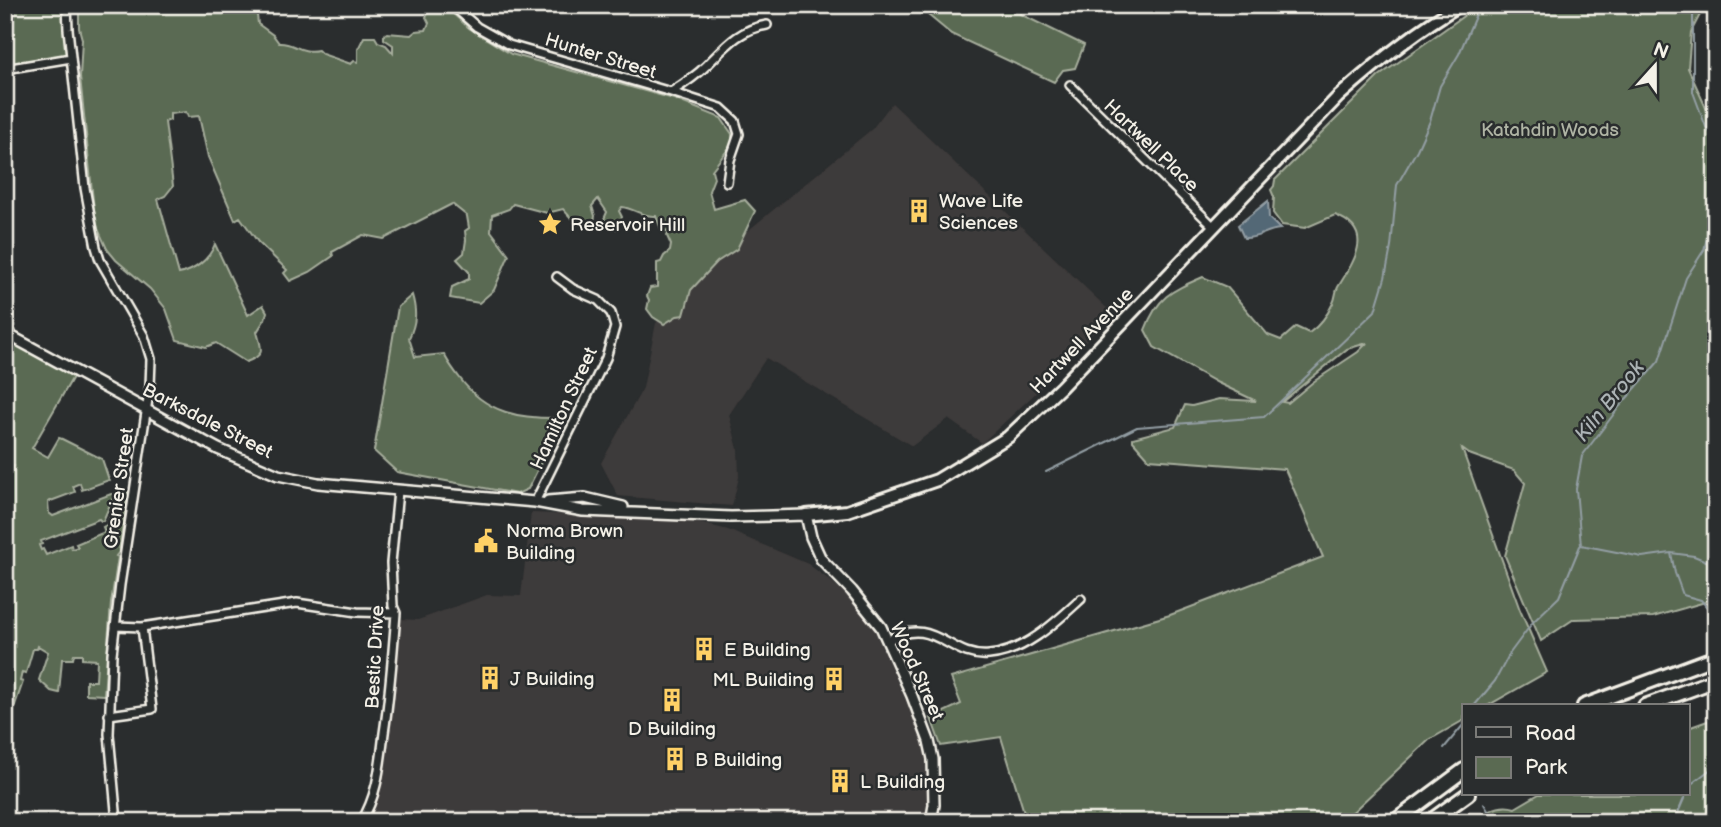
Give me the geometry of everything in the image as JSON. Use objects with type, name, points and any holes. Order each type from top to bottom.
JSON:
[{"type":"highway","points":[[1589,704],[1716,657]]},
{"type":"highway","points":[[1650,704],[1716,680]]},
{"type":"highway","points":[[1395,822],[1462,772]]},
{"type":"highway","points":[[1429,822],[1465,796]]},
{"type":"main road","name":"Hartwell Avenue","points":[[806,515],[847,511],[937,480],[1008,437],[1061,387],[1297,138],[1364,73],[1415,34],[1460,5]]},
{"type":"street","name":"Grenier Street","points":[[67,5],[85,188],[96,247],[100,260],[144,336],[151,359],[150,386],[115,626],[109,715],[117,822]]},
{"type":"street","name":"Hunter Street","points":[[452,5],[477,27],[509,45],[721,108],[735,121],[739,134],[730,160],[727,182]]},
{"type":"street","name":"Hunter Street","points":[[671,92],[705,67],[730,40],[753,27],[767,25]]},
{"type":"street","points":[[5,69],[71,58]]},
{"type":"street","name":"Hartwell Place","points":[[1070,85],[1213,226]]},
{"type":"street","name":"Hamilton Street","points":[[536,502],[606,358],[615,327],[611,313],[598,300],[573,289],[557,277]]},
{"type":"street","name":"Barksdale Street","points":[[5,333],[218,449],[285,477],[398,491],[536,502],[583,511]]},
{"type":"street","name":"Bestic Drive","points":[[361,822],[371,804],[379,776],[393,671],[396,613],[393,606],[391,563],[398,491]]},
{"type":"street","name":"Barksdale Street","points":[[536,502],[585,498]]},
{"type":"street","name":"Hartwell Avenue","points":[[585,498],[641,512]]},
{"type":"street","name":"Hartwell Avenue","points":[[583,511],[731,517],[806,515]]},
{"type":"street","name":"Wood Street","points":[[806,515],[815,549],[881,627],[912,696],[929,741],[934,782],[931,822]]},
{"type":"street","points":[[887,641],[904,631],[923,632],[973,654],[989,655],[1008,651],[1035,637],[1081,599]]},
{"type":"street","points":[[115,626],[142,627],[297,603],[337,610],[396,613]]},
{"type":"street","points":[[109,715],[152,709],[142,627]]},
{"type":"shaded area","points":[[892,103],[1112,313],[1038,391],[982,443],[948,419],[912,446],[766,358],[729,415],[738,449],[739,477],[732,506],[618,496],[601,463],[643,388],[656,323],[681,300],[672,293],[872,129]]},
{"type":"shaded area","points":[[531,513],[700,523],[728,530],[808,564],[832,582],[853,601],[873,627],[926,746],[930,787],[924,822],[365,822],[374,807],[386,762],[400,619],[418,620],[487,595],[521,596]]},
{"type":"green space","points":[[5,5],[69,5],[71,58],[5,69]]},
{"type":"green space","points":[[79,5],[259,5],[258,24],[279,43],[306,50],[318,50],[322,54],[351,64],[358,62],[358,49],[364,37],[375,37],[393,53],[393,45],[384,39],[384,35],[411,35],[416,31],[426,30],[429,23],[426,17],[432,7],[443,5],[469,28],[511,54],[674,99],[721,118],[732,134],[732,144],[712,170],[714,178],[709,191],[714,209],[745,200],[755,211],[737,249],[717,262],[691,290],[684,315],[664,324],[647,309],[647,296],[650,288],[657,287],[657,263],[670,251],[671,245],[667,236],[669,232],[661,229],[656,216],[622,207],[619,211],[622,217],[616,229],[611,227],[604,219],[607,212],[598,199],[592,206],[595,216],[593,226],[571,218],[563,209],[547,213],[513,204],[509,209],[492,215],[491,231],[509,255],[494,290],[479,303],[450,298],[452,287],[469,279],[469,272],[457,259],[464,253],[465,231],[469,228],[467,216],[452,204],[384,239],[363,235],[332,252],[333,256],[310,272],[290,281],[284,273],[287,270],[258,242],[240,217],[235,220],[208,157],[199,116],[188,117],[186,112],[170,114],[170,120],[165,122],[173,186],[165,196],[158,199],[179,274],[200,264],[215,244],[248,315],[263,305],[267,312],[257,332],[261,351],[257,357],[246,362],[216,343],[206,347],[177,340],[166,309],[150,289],[107,249],[98,229],[94,210],[80,77],[82,39]]},
{"type":"green space","points":[[916,5],[1024,5],[1020,14],[1084,45],[1075,68],[1063,70],[1054,82],[951,34]]},
{"type":"green space","name":"Katahdin Woods","points":[[1479,5],[1705,5],[1691,32],[1688,68],[1716,130],[1716,599],[1653,617],[1574,619],[1541,641],[1505,556],[1525,483],[1514,470],[1462,449],[1520,610],[1547,672],[1491,704],[1462,704],[1462,721],[1429,740],[1342,822],[1027,822],[1001,737],[941,746],[931,718],[961,704],[951,678],[1170,615],[1323,557],[1285,469],[1149,459],[1133,441],[1133,438],[1175,427],[1185,405],[1192,406],[1219,399],[1256,401],[1154,347],[1145,330],[1155,309],[1167,296],[1203,277],[1227,287],[1268,335],[1281,340],[1296,327],[1309,333],[1331,307],[1337,289],[1355,257],[1358,238],[1355,229],[1335,215],[1305,228],[1282,225],[1273,213],[1274,197],[1271,190],[1275,180],[1379,76]],"holes":[[[1367,343],[1288,403],[1282,402],[1347,349]]]},
{"type":"green space","points":[[412,295],[415,317],[409,338],[415,357],[444,354],[469,389],[505,412],[532,417],[563,418],[528,489],[517,494],[397,472],[374,451],[398,307]]},
{"type":"green space","points":[[5,338],[73,377],[32,448],[48,457],[59,438],[62,439],[102,459],[109,480],[82,490],[80,483],[73,486],[75,492],[48,502],[49,513],[53,516],[114,495],[103,521],[99,519],[41,541],[41,550],[43,549],[46,555],[71,545],[72,549],[78,547],[76,544],[105,532],[103,527],[107,525],[119,496],[124,490],[128,492],[119,552],[116,556],[104,695],[86,694],[86,681],[96,681],[97,660],[82,659],[82,654],[74,654],[73,659],[62,659],[59,693],[51,691],[39,680],[48,652],[38,646],[33,649],[26,673],[22,672],[20,681],[23,682],[14,708],[5,704],[5,481],[14,466],[5,461]]},
{"type":"green space","points":[[1716,718],[1716,822],[1475,822],[1493,809],[1515,808],[1536,796],[1690,796],[1690,727]]},
{"type":"water","points":[[1268,201],[1269,218],[1280,229],[1244,238],[1238,225]]},
{"type":"waterway","name":"Kiln Brook","points":[[1689,5],[1693,11],[1693,92],[1706,127],[1716,141]]},
{"type":"waterway","points":[[1046,472],[1137,427],[1264,417],[1375,311],[1391,247],[1397,185],[1417,150],[1430,121],[1440,86],[1459,54],[1479,7]]},
{"type":"waterway","name":"Kiln Brook","points":[[1716,201],[1704,250],[1686,278],[1659,361],[1582,456],[1576,489],[1581,545],[1642,557],[1671,553],[1694,556],[1716,565]]},
{"type":"waterway","name":"Kiln Brook","points":[[1476,704],[1495,681],[1510,653],[1533,622],[1559,597],[1580,546]]},
{"type":"waterway","name":"Kiln Brook","points":[[1671,553],[1683,595],[1701,600],[1716,618]]},
{"type":"waterway","name":"Kiln Brook","points":[[1444,748],[1462,726]]},
{"type":"waterway","name":"Kiln Brook","points":[[1690,785],[1716,765]]},
{"type":"waterway","name":"Kiln Brook","points":[[1674,822],[1685,796]]},
{"type":"waterway","name":"Kiln Brook","points":[[1482,822],[1490,814],[1484,804]]},
{"type":"place","name":"Wave Life Sciences","points":[[919,211]]},
{"type":"place","name":"Reservoir Hill","points":[[550,224]]},
{"type":"place","name":"Norma Brown Building","points":[[486,541]]},
{"type":"place","name":"E Building","points":[[704,649]]},
{"type":"place","name":"J Building","points":[[490,678]]},
{"type":"place","name":"ML Building","points":[[834,679]]},
{"type":"place","name":"D Building","points":[[672,700]]},
{"type":"place","name":"B Building","points":[[675,759]]},
{"type":"place","name":"L Building","points":[[840,781]]}]
